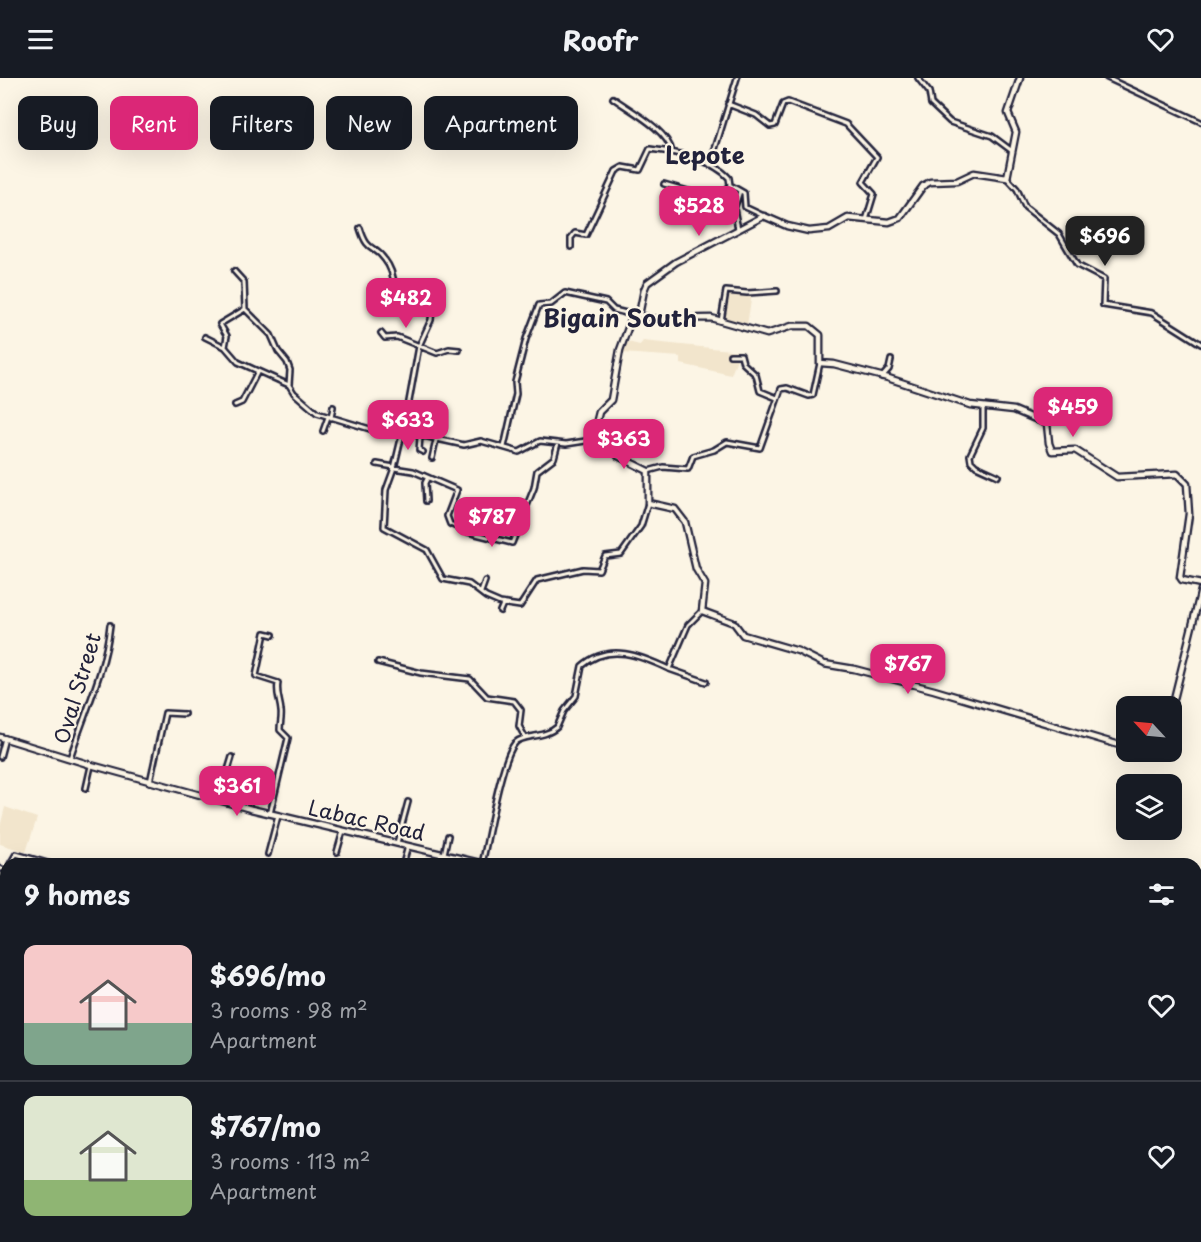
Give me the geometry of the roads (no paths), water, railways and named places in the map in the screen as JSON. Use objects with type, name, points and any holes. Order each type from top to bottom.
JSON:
[{"type":"street","points":[[710,165],[737,78]]},
{"type":"street","points":[[918,78],[929,92],[931,104],[950,122],[993,136],[1013,152]]},
{"type":"street","points":[[1008,178],[1016,132],[1008,114],[1020,78]]},
{"type":"street","points":[[1107,78],[1201,122]]},
{"type":"street","points":[[614,98],[655,128],[669,144],[672,152]]},
{"type":"street","points":[[728,104],[756,115],[770,126],[776,125],[783,104],[788,102],[851,127],[877,157],[863,182],[874,194],[866,220]]},
{"type":"street","points":[[571,247],[571,238],[575,232],[586,235],[619,169],[622,167],[639,170],[650,149],[672,152],[710,165],[725,174],[730,185],[744,193],[745,207],[787,226],[809,231],[829,229],[848,218],[889,222],[900,218],[923,186],[930,182],[957,181],[974,173],[1008,178],[1019,192],[1025,207],[1059,234],[1077,265],[1104,279],[1102,304],[1152,312],[1201,344]]},
{"type":"street","points":[[664,184],[719,200],[730,185]]},
{"type":"street","points":[[738,229],[734,208],[740,191]]},
{"type":"street","points":[[592,440],[599,412],[611,400],[624,334],[630,320],[637,315],[647,283],[676,262],[764,216]]},
{"type":"street","points":[[360,228],[366,245],[380,254],[391,269],[396,291],[425,303],[432,310],[432,318],[419,346],[394,467],[385,494],[384,527],[427,550],[443,579],[469,584],[486,597],[503,604],[520,606],[537,580],[583,569],[599,570],[605,556],[621,554],[641,526],[648,503],[648,471]]},
{"type":"street","points":[[234,271],[244,282],[245,309],[271,335],[278,351],[287,362],[289,385],[296,396],[315,412],[370,429],[401,431],[464,445],[482,441],[519,452],[540,441],[558,443],[592,440],[612,445],[618,456],[648,471],[663,467],[688,469],[693,456],[714,450],[728,442],[760,448],[777,398],[784,388],[809,396],[813,395],[820,363],[819,335],[809,326],[797,325],[767,334],[749,327],[705,317],[654,319],[614,310],[606,302],[565,293],[551,304],[539,305],[526,339],[515,381],[516,394],[504,447]]},
{"type":"street","points":[[721,322],[726,291],[747,293],[777,291]]},
{"type":"street","points":[[225,347],[227,336],[220,324],[245,309]]},
{"type":"street","points":[[381,333],[386,338],[398,337],[437,353],[449,349],[459,350]]},
{"type":"street","points":[[205,337],[225,347],[235,360],[289,385]]},
{"type":"street","points":[[730,355],[741,355],[743,363],[756,375],[760,391],[777,398]]},
{"type":"street","points":[[882,376],[889,369],[891,360]]},
{"type":"street","points":[[820,363],[834,364],[882,376],[984,407],[1009,409],[1045,422],[1049,426],[1049,443],[1052,451],[1075,450],[1112,475],[1124,478],[1157,473],[1179,475],[1187,484],[1189,514],[1180,577],[1182,580],[1201,584]]},
{"type":"street","points":[[235,405],[242,402],[258,371]]},
{"type":"street","points":[[323,431],[333,407]]},
{"type":"street","points":[[984,407],[983,428],[970,455],[971,461],[998,476]]},
{"type":"street","points":[[415,435],[420,416]]},
{"type":"street","points":[[420,436],[419,450],[423,452]]},
{"type":"street","points":[[432,458],[436,440]]},
{"type":"street","points":[[377,464],[413,471],[457,490],[447,516],[450,524],[468,532],[512,543],[534,488],[537,471],[554,458],[558,443]]},
{"type":"street","points":[[426,501],[425,483],[427,479]]},
{"type":"street","points":[[648,503],[675,509],[685,522],[696,569],[705,584],[702,611],[688,625],[669,669]]},
{"type":"street","points":[[480,592],[485,581]]},
{"type":"street","points":[[1175,696],[1201,590]]},
{"type":"street","points":[[501,611],[503,604]]},
{"type":"street","points":[[702,611],[734,623],[743,635],[798,651],[824,664],[854,669],[934,690],[1116,744]]},
{"type":"street","name":"Oval Street","points":[[70,759],[100,672],[110,625]]},
{"type":"street","points":[[270,814],[288,738],[287,734],[280,730],[282,714],[280,701],[276,694],[278,683],[256,676],[265,633],[273,634]]},
{"type":"street","points":[[484,858],[499,789],[509,756],[516,742],[525,737],[539,737],[557,727],[564,711],[576,696],[582,666],[610,652],[624,652],[706,682]]},
{"type":"street","points":[[378,662],[421,673],[470,679],[487,697],[514,701],[521,710],[519,726],[525,737]]},
{"type":"street","points":[[150,782],[165,712],[184,714]]},
{"type":"street","points":[[0,757],[3,738]]},
{"type":"street","name":"Labac Road","points":[[3,738],[150,782],[270,814],[460,858]]},
{"type":"street","points":[[219,800],[232,757]]},
{"type":"street","points":[[86,788],[91,765]]},
{"type":"street","points":[[397,843],[408,802]]},
{"type":"street","points":[[268,854],[278,816]]},
{"type":"street","points":[[337,852],[343,831]]},
{"type":"street","points":[[444,854],[448,836]]},
{"type":"street","points":[[405,858],[408,846]]},
{"type":"street","points":[[14,858],[16,854],[30,858]]},
{"type":"district","name":"Lepote","points":[[705,154]]},
{"type":"district","name":"Bigain South","points":[[620,317]]}]
